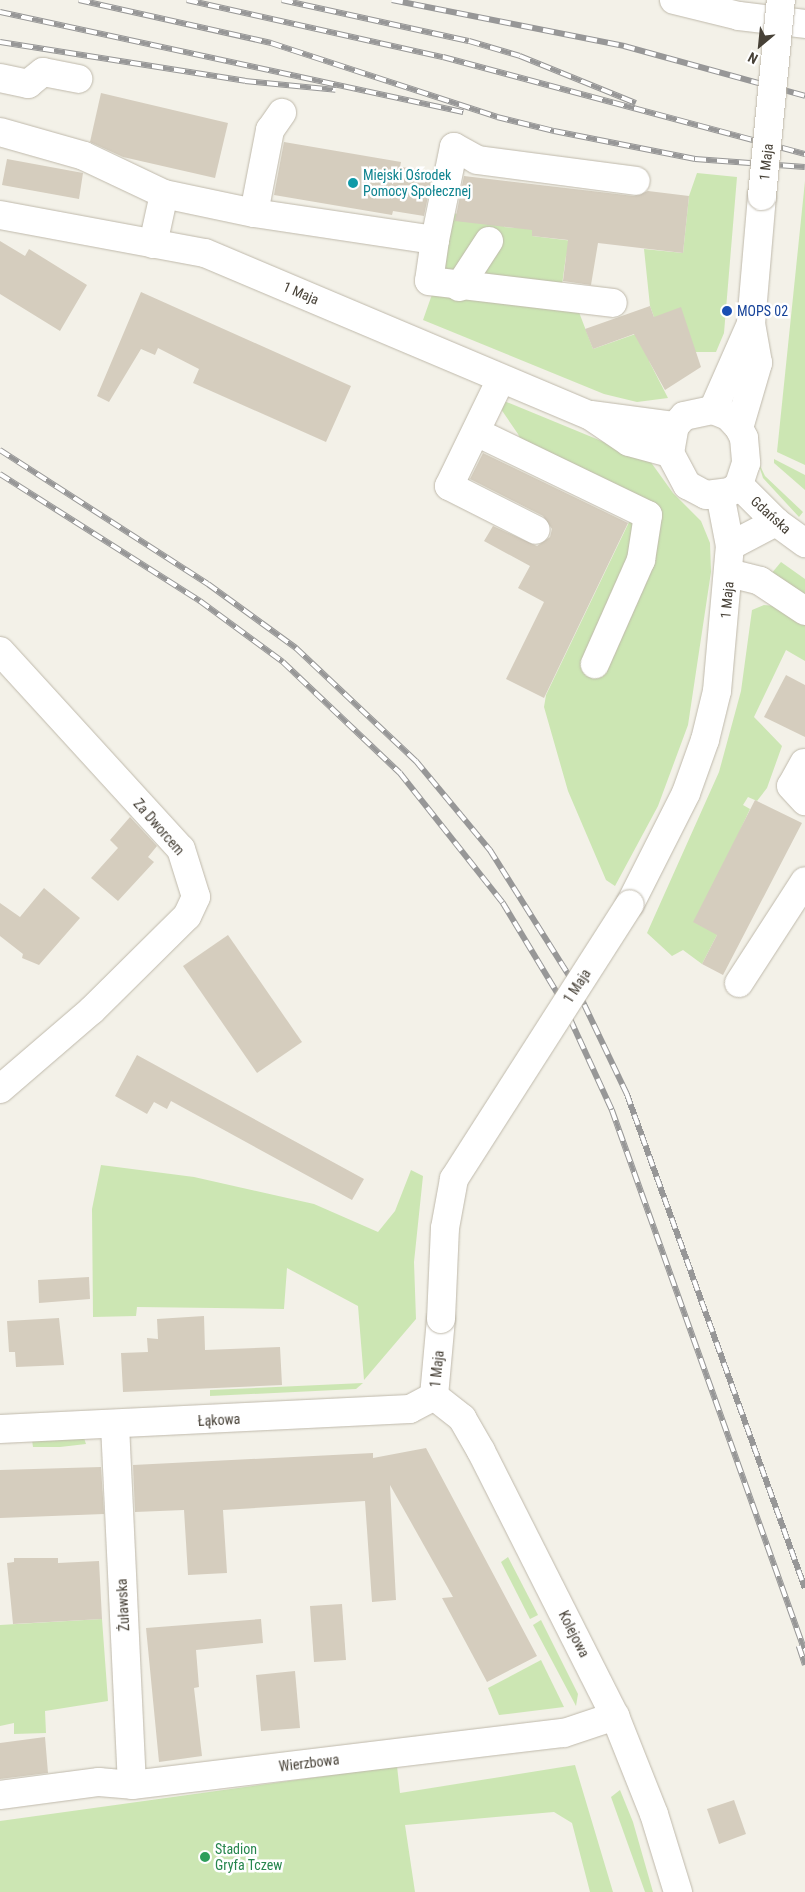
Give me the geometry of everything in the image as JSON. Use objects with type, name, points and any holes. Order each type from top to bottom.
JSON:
[{"type":"street","points":[[674,0],[738,16],[805,24]]},
{"type":"street","name":"1 Maja","points":[[750,324],[782,0]]},
{"type":"street","points":[[0,78],[28,84],[43,72],[78,79]]},
{"type":"street","points":[[254,213],[270,130],[282,113]]},
{"type":"street","points":[[0,132],[84,156],[164,194],[254,213],[435,240]]},
{"type":"street","points":[[613,303],[429,281],[435,240],[454,147],[477,160],[636,182]]},
{"type":"street","points":[[153,244],[164,194]]},
{"type":"street","name":"1 Maja","points":[[0,215],[206,253],[589,415]]},
{"type":"street","points":[[459,286],[488,241]]},
{"type":"street","points":[[713,410],[750,324]]},
{"type":"street","points":[[739,428],[758,363],[750,324]]},
{"type":"street","points":[[501,379],[449,486],[536,530]]},
{"type":"street","points":[[713,410],[728,416],[739,428],[744,438],[746,463],[730,490],[706,494],[686,486],[675,471],[670,453],[675,426],[684,416],[713,410]]},
{"type":"street","points":[[589,415],[675,426]]},
{"type":"street","points":[[589,415],[629,442],[670,453]]},
{"type":"street","points":[[476,432],[648,514],[641,560],[595,664]]},
{"type":"street","name":"1 Maja","points":[[434,1396],[441,1319],[444,1228],[454,1179],[630,904],[669,831],[705,740],[717,692],[729,573],[730,490]]},
{"type":"street","name":"Gdańska","points":[[730,490],[805,543]]},
{"type":"street","points":[[730,546],[776,522]]},
{"type":"street","name":"1 Maja","points":[[729,573],[760,581],[805,611]]},
{"type":"street","name":"Za Dworcem","points":[[0,650],[181,849],[196,897],[187,916],[92,1010],[0,1089]]},
{"type":"street","points":[[804,764],[791,786],[805,801]]},
{"type":"street","points":[[739,983],[805,881]]},
{"type":"street","name":"Łąkowa","points":[[0,1429],[115,1426],[410,1408],[434,1396]]},
{"type":"street","name":"Kolejowa","points":[[434,1396],[462,1418],[476,1442],[615,1716],[654,1814],[678,1892]]},
{"type":"street","name":"Żuławska","points":[[115,1426],[132,1786]]},
{"type":"street","name":"Wierzbowa","points":[[0,1795],[99,1782],[132,1786],[564,1732],[615,1716]]},
{"type":"green space","points":[[697,173],[737,177],[724,333],[716,352],[677,352],[649,361],[668,398],[637,402],[604,394],[423,320],[436,283],[441,212],[505,219],[504,227],[515,228],[533,222],[532,236],[573,241],[566,256],[562,285],[574,299],[593,349],[644,331],[659,331],[650,306],[644,249],[683,253],[689,196]]},
{"type":"green space","points":[[805,181],[805,465],[777,452]]},
{"type":"green space","points":[[492,396],[650,461],[673,493],[701,521],[710,543],[711,572],[688,725],[658,806],[615,886],[606,880],[568,791],[544,707],[546,695],[630,520],[528,457],[518,434]]},
{"type":"green space","points":[[757,459],[765,476],[803,512],[799,517],[763,478]]},
{"type":"green space","points":[[774,459],[805,475],[805,490],[774,463]]},
{"type":"green space","points":[[781,562],[805,579],[805,597],[771,574]]},
{"type":"green space","points":[[764,605],[786,607],[805,621],[805,661],[786,650],[754,717],[782,746],[767,788],[757,801],[748,797],[743,805],[750,809],[724,865],[717,935],[702,964],[683,950],[672,956],[647,933],[719,772],[741,691],[752,610]]},
{"type":"green space","points":[[101,1165],[194,1177],[314,1204],[378,1232],[395,1211],[411,1170],[423,1176],[414,1262],[416,1319],[364,1380],[358,1306],[287,1268],[284,1309],[137,1307],[136,1316],[93,1317],[92,1209]]},
{"type":"green space","points":[[363,1383],[356,1389],[210,1396],[210,1390]]},
{"type":"green space","points":[[84,1438],[86,1444],[60,1447],[33,1447],[32,1440]]},
{"type":"green space","points":[[508,1557],[538,1615],[530,1619],[501,1562]]},
{"type":"green space","points":[[102,1619],[108,1701],[45,1711],[46,1733],[14,1734],[14,1723],[0,1726],[0,1625]]},
{"type":"green space","points":[[541,1620],[578,1694],[576,1706],[533,1625]]},
{"type":"green space","points":[[541,1660],[564,1707],[499,1715],[488,1688]]},
{"type":"green space","name":"Stadion Gryfa Tczew","points":[[575,1765],[613,1892],[590,1892],[572,1823],[554,1812],[405,1825],[415,1892],[0,1892],[0,1821],[397,1766],[400,1793]]},
{"type":"green space","points":[[620,1790],[633,1822],[653,1892],[645,1892],[611,1797]]},
{"type":"building","points":[[101,93],[228,123],[215,178],[123,157],[90,142]]},
{"type":"building","name":"Miejski Ośrodek Pomocy Społecznej","points":[[284,142],[401,162],[400,167],[433,171],[424,216],[393,211],[392,215],[274,195]]},
{"type":"building","points":[[7,159],[83,173],[79,199],[2,185]]},
{"type":"building","points":[[464,176],[634,196],[648,191],[689,196],[683,253],[598,243],[591,285],[563,281],[568,240],[532,236],[532,230],[455,221]]},
{"type":"building","points":[[0,241],[25,256],[29,249],[87,285],[60,331],[0,294]]},
{"type":"building","points":[[141,292],[351,386],[326,442],[193,383],[199,369],[158,348],[155,355],[141,349],[109,402],[97,396]]},
{"type":"building","points":[[650,306],[654,317],[681,307],[701,367],[665,390],[634,334],[593,349],[585,329]]},
{"type":"building","points":[[483,453],[628,523],[544,698],[506,679],[544,602],[518,588],[530,566],[484,541],[493,526],[537,546],[550,537],[552,529],[543,516],[470,479]]},
{"type":"building","points":[[786,675],[805,685],[805,737],[764,717]]},
{"type":"building","points":[[755,800],[802,823],[723,975],[702,964],[717,935],[693,922]]},
{"type":"building","points":[[130,817],[157,846],[148,857],[154,862],[118,901],[91,878],[118,848],[110,840]]},
{"type":"building","points":[[44,888],[80,918],[39,965],[22,958],[23,954],[0,936],[0,903],[20,917]]},
{"type":"building","points":[[228,935],[302,1042],[257,1073],[183,966]]},
{"type":"building","points":[[137,1055],[364,1179],[352,1200],[171,1101],[167,1109],[154,1102],[147,1114],[115,1096]]},
{"type":"building","points":[[89,1277],[90,1299],[39,1303],[38,1280]]},
{"type":"building","points":[[204,1316],[205,1350],[280,1347],[282,1385],[123,1392],[121,1353],[148,1352],[147,1338],[158,1339],[157,1319]]},
{"type":"building","points":[[59,1318],[64,1365],[16,1367],[15,1352],[9,1352],[7,1321]]},
{"type":"building","points":[[426,1448],[537,1656],[487,1682],[442,1598],[453,1597],[390,1485],[396,1600],[372,1602],[365,1501],[223,1510],[227,1573],[188,1575],[184,1510],[135,1512],[133,1465],[373,1453],[373,1458]]},
{"type":"building","points":[[101,1467],[104,1514],[0,1518],[0,1470]]},
{"type":"building","points":[[14,1558],[58,1558],[58,1563],[99,1561],[102,1619],[13,1624],[7,1563],[14,1562]]},
{"type":"building","points":[[342,1604],[346,1660],[314,1662],[310,1606]]},
{"type":"building","points":[[261,1619],[263,1643],[196,1650],[199,1687],[194,1688],[202,1756],[159,1762],[146,1628]]},
{"type":"building","points":[[295,1671],[300,1728],[261,1731],[256,1675]]},
{"type":"building","points":[[45,1737],[48,1773],[0,1779],[0,1743]]},
{"type":"building","points":[[734,1800],[746,1834],[719,1844],[707,1809]]},
{"type":"railway","points":[[79,0],[271,43],[497,117],[554,131],[695,159],[805,167]]},
{"type":"railway","points":[[187,0],[443,57],[805,154]]},
{"type":"railway","points":[[282,0],[469,41],[520,56],[636,103]]},
{"type":"railway","points":[[392,0],[624,46],[805,96]]},
{"type":"railway","points":[[0,12],[463,112]]},
{"type":"railway","points":[[0,42],[245,81],[336,90]]},
{"type":"railway","points":[[0,450],[208,584],[296,648],[416,761],[490,850],[575,985],[627,1094],[805,1588]]},
{"type":"railway","points":[[0,474],[200,601],[283,662],[400,773],[503,903],[561,999],[612,1110],[805,1651]]},
{"type":"railway","points":[[799,1646],[805,1665]]},
{"type":"place","name":"Miejski Ośrodek Pomocy Społecznej","points":[[353,183]]},
{"type":"place","name":"MOPS 02","points":[[727,311]]},
{"type":"place","name":"Stadion Gryfa Tczew","points":[[205,1857]]}]
